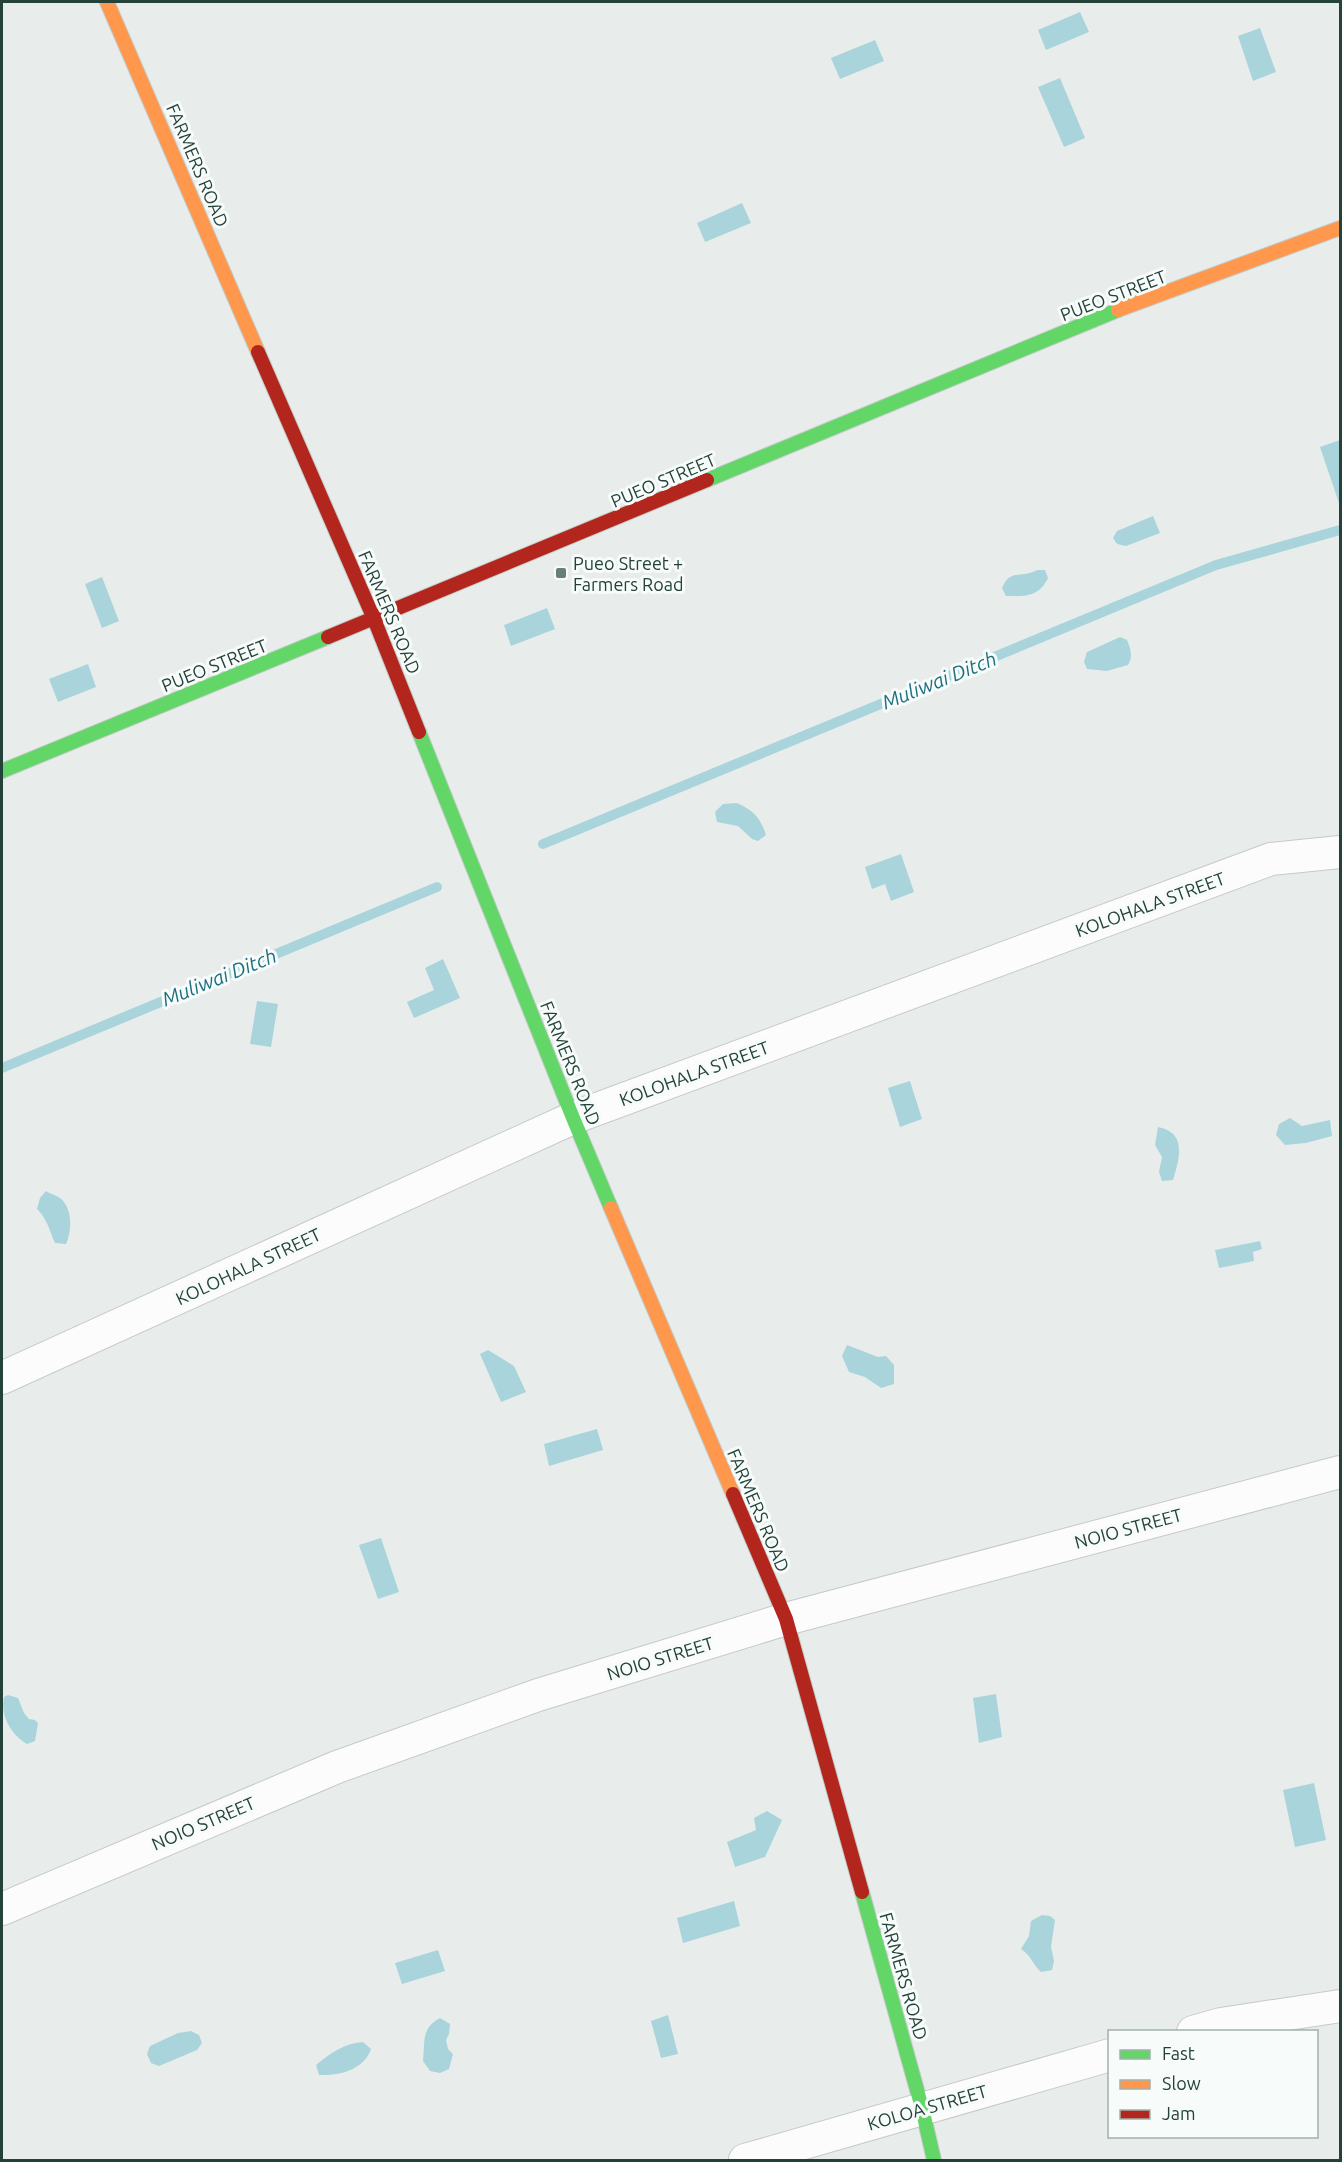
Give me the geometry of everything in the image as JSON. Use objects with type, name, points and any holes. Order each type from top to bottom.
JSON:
[{"type":"street","name":"FARMERS ROAD","points":[[107,2],[374,619],[573,1118],[786,1619],[922,2108],[934,2160]]},
{"type":"street","name":"PUEO STREET","points":[[2,771],[1124,308],[1341,228]]},
{"type":"street","name":"KOLOHALA STREET","points":[[2,1378],[573,1118],[1270,859],[1341,852]]},
{"type":"street","name":"NOIO STREET","points":[[2,1909],[337,1767],[538,1695],[786,1619],[1341,1472]]},
{"type":"street","points":[[1197,2030],[1221,2024],[1341,2006]]},
{"type":"street","name":"KOLOA STREET","points":[[745,2160],[1108,2056]]},
{"type":"water","points":[[1080,12],[1089,32],[1046,50],[1038,30]]},
{"type":"water","points":[[1260,28],[1276,72],[1253,81],[1238,36]]},
{"type":"water","points":[[875,40],[884,61],[840,79],[831,58]]},
{"type":"water","points":[[1060,78],[1085,138],[1064,147],[1038,87]]},
{"type":"water","points":[[742,203],[751,223],[705,242],[697,223]]},
{"type":"water","points":[[1340,440],[1340,502],[1339,503],[1320,447]]},
{"type":"water","points":[[1153,516],[1160,533],[1126,546],[1117,544],[1113,538],[1117,531]]},
{"type":"water","points":[[1045,570],[1048,578],[1040,589],[1025,596],[1006,596],[1002,588],[1009,578]]},
{"type":"water","points":[[102,577],[119,621],[102,628],[85,584]]},
{"type":"water","points":[[547,608],[555,629],[511,646],[504,625]]},
{"type":"water","points":[[1120,637],[1127,640],[1130,647],[1131,656],[1128,665],[1107,671],[1087,669],[1084,662],[1087,652]]},
{"type":"water","points":[[88,664],[96,687],[58,702],[49,679]]},
{"type":"water","points":[[737,803],[759,819],[766,835],[758,841],[752,839],[738,826],[717,822],[715,812],[723,804]]},
{"type":"water","points":[[901,854],[914,892],[891,901],[885,884],[872,889],[865,867]]},
{"type":"water","points":[[443,959],[460,998],[414,1018],[407,1002],[434,990],[425,968]]},
{"type":"water","points":[[257,1001],[278,1004],[271,1047],[250,1044]]},
{"type":"water","points":[[910,1081],[922,1119],[900,1127],[888,1088]]},
{"type":"water","points":[[1290,1118],[1302,1126],[1330,1120],[1332,1136],[1306,1143],[1285,1145],[1276,1135],[1279,1124]]},
{"type":"water","points":[[1158,1127],[1168,1130],[1178,1141],[1179,1156],[1173,1180],[1162,1181],[1159,1172],[1162,1157],[1155,1145]]},
{"type":"water","points":[[46,1191],[60,1198],[67,1208],[70,1226],[66,1244],[55,1243],[46,1221],[37,1209],[40,1198]]},
{"type":"water","points":[[1260,1241],[1262,1249],[1253,1252],[1254,1261],[1219,1268],[1215,1250]]},
{"type":"water","points":[[847,1345],[878,1357],[886,1356],[894,1365],[894,1384],[881,1388],[865,1377],[849,1372],[842,1356]]},
{"type":"water","points":[[488,1350],[514,1366],[526,1392],[501,1402],[480,1354]]},
{"type":"water","points":[[597,1429],[603,1450],[549,1466],[544,1444]]},
{"type":"water","points":[[381,1538],[399,1592],[378,1599],[359,1545]]},
{"type":"water","points":[[996,1694],[1002,1737],[979,1743],[973,1698]]},
{"type":"water","points":[[8,1695],[18,1698],[24,1713],[29,1719],[38,1723],[35,1741],[27,1744],[8,1724],[3,1704],[4,1697]]},
{"type":"water","points":[[1314,1783],[1326,1840],[1295,1847],[1283,1790]]},
{"type":"water","points":[[767,1811],[782,1820],[765,1857],[735,1867],[727,1842],[756,1830],[754,1818]]},
{"type":"water","points":[[734,1901],[740,1926],[683,1943],[677,1918]]},
{"type":"water","points":[[1042,1915],[1050,1916],[1055,1920],[1051,1947],[1054,1961],[1052,1970],[1041,1972],[1021,1949],[1029,1936],[1031,1921]]},
{"type":"water","points":[[438,1950],[445,1971],[402,1984],[395,1963]]},
{"type":"water","points":[[668,2015],[678,2054],[661,2058],[651,2021]]},
{"type":"water","points":[[440,2018],[450,2024],[446,2040],[448,2049],[453,2054],[449,2069],[440,2073],[430,2071],[423,2061],[427,2031]]},
{"type":"water","points":[[191,2031],[199,2035],[202,2043],[197,2050],[159,2066],[151,2063],[147,2054],[150,2046],[178,2033]]},
{"type":"water","points":[[363,2042],[371,2049],[368,2056],[357,2067],[342,2073],[319,2075],[316,2065],[327,2056],[338,2049]]},
{"type":"waterway","name":"Muliwai Ditch","points":[[543,844],[1216,565],[1340,530]]},
{"type":"waterway","name":"Muliwai Ditch","points":[[2,1068],[437,887]]},
{"type":"traffic: fast","points":[[707,480],[1118,310]]},
{"type":"traffic: fast","points":[[2,771],[328,637]]},
{"type":"traffic: fast","points":[[419,732],[611,1208]]},
{"type":"traffic: fast","points":[[862,1892],[922,2108],[934,2160]]},
{"type":"traffic: slow","points":[[107,2],[258,352]]},
{"type":"traffic: slow","points":[[1118,310],[1340,228]]},
{"type":"traffic: slow","points":[[611,1208],[733,1494]]},
{"type":"traffic: jam","points":[[258,352],[374,619],[419,732]]},
{"type":"traffic: jam","points":[[328,637],[707,480]]},
{"type":"traffic: jam","points":[[733,1494],[786,1619],[862,1892]]},
{"type":"place","name":"Pueo Street + Farmers Road","points":[[561,573]]}]
